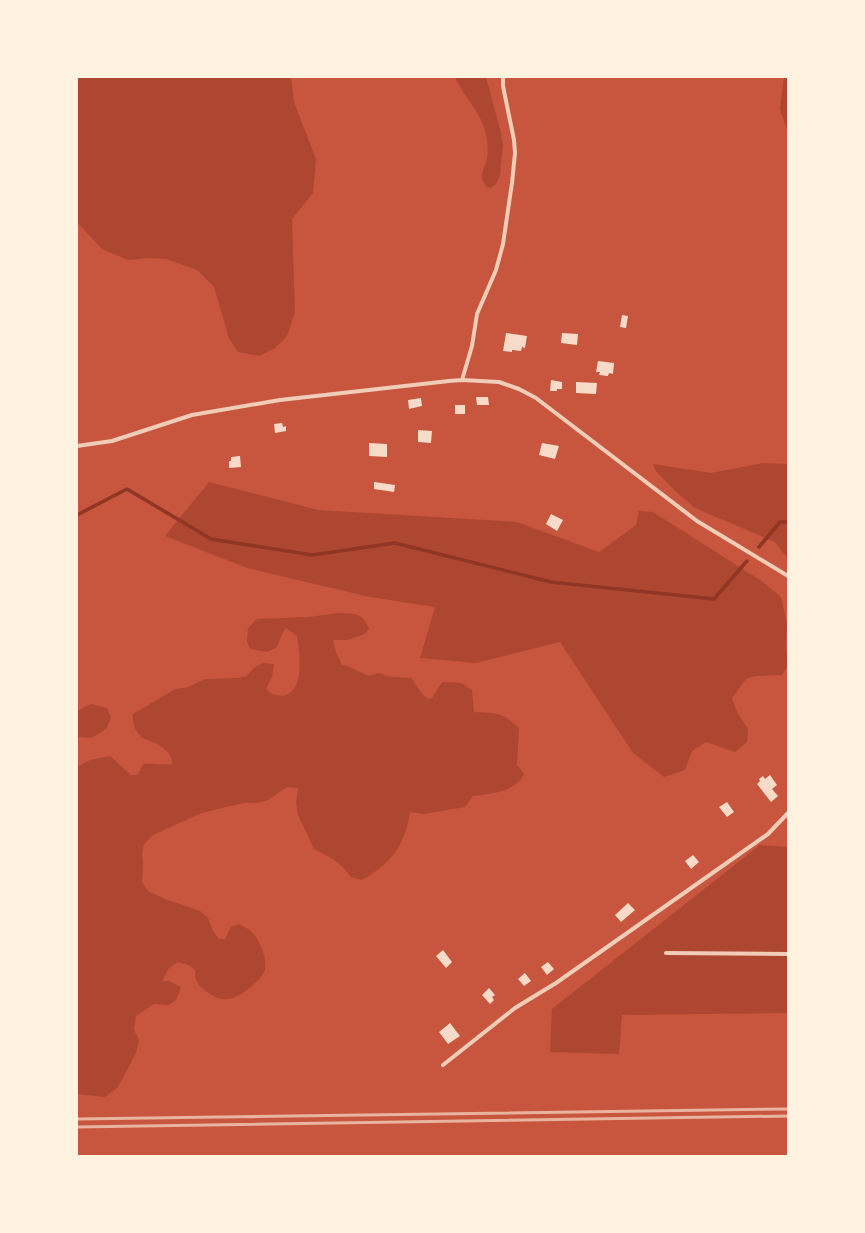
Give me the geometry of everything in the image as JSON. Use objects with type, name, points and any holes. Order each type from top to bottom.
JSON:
[{"type":"street","points":[[462,380],[472,346],[477,314],[494,275],[503,244],[512,183],[515,153],[514,140],[503,86],[503,77]]},
{"type":"street","points":[[77,446],[112,441],[192,415],[280,400],[462,380],[499,382],[519,389],[536,398],[697,521],[788,576]]},
{"type":"street","points":[[442,1065],[515,1008],[556,984],[768,834],[788,813]]},
{"type":"street","points":[[666,953],[788,954]]},
{"type":"shaded area","points":[[77,77],[291,77],[294,102],[316,159],[313,193],[292,219],[295,312],[287,336],[275,348],[259,356],[238,352],[229,338],[214,287],[197,270],[167,259],[148,258],[128,260],[102,249],[77,222]]},
{"type":"shaded area","points":[[455,77],[486,77],[503,145],[500,175],[496,184],[491,188],[487,187],[482,180],[483,170],[488,154],[485,131],[478,115]]},
{"type":"shaded area","points":[[784,77],[788,77],[788,133],[780,109]]},
{"type":"shaded area","points":[[763,463],[788,464],[788,559],[775,542],[695,508],[675,491],[656,471],[653,464],[711,473]]},
{"type":"shaded area","points":[[209,482],[318,510],[517,522],[599,552],[636,525],[639,511],[653,512],[760,580],[781,597],[787,624],[786,647],[788,666],[782,675],[756,676],[746,679],[732,698],[737,712],[748,729],[747,742],[735,752],[706,742],[692,751],[685,770],[664,777],[633,753],[560,642],[476,663],[420,658],[435,607],[370,597],[247,568],[165,536]]},
{"type":"shaded area","points":[[340,613],[358,615],[364,619],[369,629],[365,634],[347,640],[333,640],[336,652],[342,665],[369,676],[378,673],[392,677],[411,678],[428,699],[432,698],[442,682],[461,683],[472,690],[474,712],[498,714],[508,719],[519,728],[517,765],[524,774],[515,785],[509,788],[494,793],[473,796],[465,807],[424,814],[410,812],[408,824],[395,852],[381,867],[362,880],[351,877],[342,866],[333,859],[314,849],[298,815],[296,803],[298,788],[287,787],[268,800],[257,803],[234,805],[202,813],[153,835],[144,844],[142,854],[142,882],[148,891],[165,899],[200,911],[208,918],[213,931],[219,939],[225,939],[231,927],[239,924],[250,930],[257,938],[264,956],[264,972],[257,982],[242,994],[232,998],[222,999],[213,996],[200,987],[195,977],[195,970],[189,965],[178,962],[169,968],[162,981],[169,981],[181,987],[176,1000],[169,1005],[154,1004],[136,1016],[134,1030],[139,1040],[136,1053],[118,1087],[105,1097],[77,1094],[77,767],[90,760],[110,756],[131,775],[138,775],[143,764],[172,764],[171,756],[166,750],[139,735],[134,726],[133,714],[175,689],[188,687],[205,679],[239,678],[246,676],[255,667],[263,663],[274,664],[272,677],[266,689],[272,694],[283,696],[288,694],[295,687],[298,680],[300,666],[297,636],[286,628],[277,647],[267,652],[250,649],[247,641],[248,628],[257,619],[309,617]]},
{"type":"shaded area","points":[[91,704],[107,708],[111,717],[107,728],[92,738],[77,737],[77,711]]},
{"type":"shaded area","points":[[760,845],[788,847],[788,1013],[622,1015],[619,1054],[550,1052],[552,1009]]},
{"type":"building","points":[[622,315],[628,316],[626,328],[620,327]]},
{"type":"building","points":[[506,333],[527,336],[525,348],[522,347],[521,351],[503,351]]},
{"type":"building","points":[[562,333],[578,334],[577,345],[561,343]]},
{"type":"building","points":[[598,361],[614,363],[613,374],[609,373],[608,376],[599,375],[600,372],[596,372]]},
{"type":"building","points":[[551,380],[562,382],[562,389],[550,391]]},
{"type":"building","points":[[576,382],[597,383],[596,394],[576,393]]},
{"type":"building","points":[[476,397],[488,397],[489,405],[477,405]]},
{"type":"building","points":[[421,398],[422,406],[409,409],[408,400]]},
{"type":"building","points":[[455,405],[465,405],[465,414],[455,414]]},
{"type":"building","points":[[282,423],[283,427],[286,426],[286,431],[275,433],[274,424]]},
{"type":"building","points":[[418,430],[432,431],[431,443],[418,442]]},
{"type":"building","points":[[369,443],[387,444],[387,457],[369,456]]},
{"type":"building","points":[[542,443],[559,446],[555,459],[539,455]]},
{"type":"building","points":[[240,456],[241,467],[229,468],[229,461],[231,461],[231,457]]},
{"type":"building","points":[[374,482],[395,485],[394,492],[374,489]]},
{"type":"building","points":[[551,514],[563,520],[557,531],[546,524]]},
{"type":"building","points":[[770,775],[777,785],[772,789],[778,796],[771,802],[757,784],[760,781],[759,779],[763,776],[765,779]]},
{"type":"building","points":[[727,802],[734,812],[727,817],[719,807]]},
{"type":"building","points":[[693,855],[699,862],[691,869],[685,861]]},
{"type":"building","points":[[628,903],[635,910],[621,922],[615,915]]},
{"type":"building","points":[[443,950],[452,962],[446,968],[436,956]]},
{"type":"building","points":[[548,962],[554,969],[547,975],[541,967]]},
{"type":"building","points":[[525,973],[531,981],[524,986],[518,979]]},
{"type":"building","points":[[489,988],[495,995],[492,997],[494,1000],[490,1004],[482,995]]},
{"type":"building","points":[[450,1023],[460,1036],[448,1044],[439,1032]]},
{"type":"waterway","points":[[77,515],[127,489],[211,539],[312,555],[395,543],[551,582],[714,599],[747,561]]},
{"type":"waterway","points":[[759,547],[780,522],[788,522]]},
{"type":"railway","points":[[77,1119],[788,1109]]},
{"type":"railway","points":[[77,1127],[788,1116]]}]
